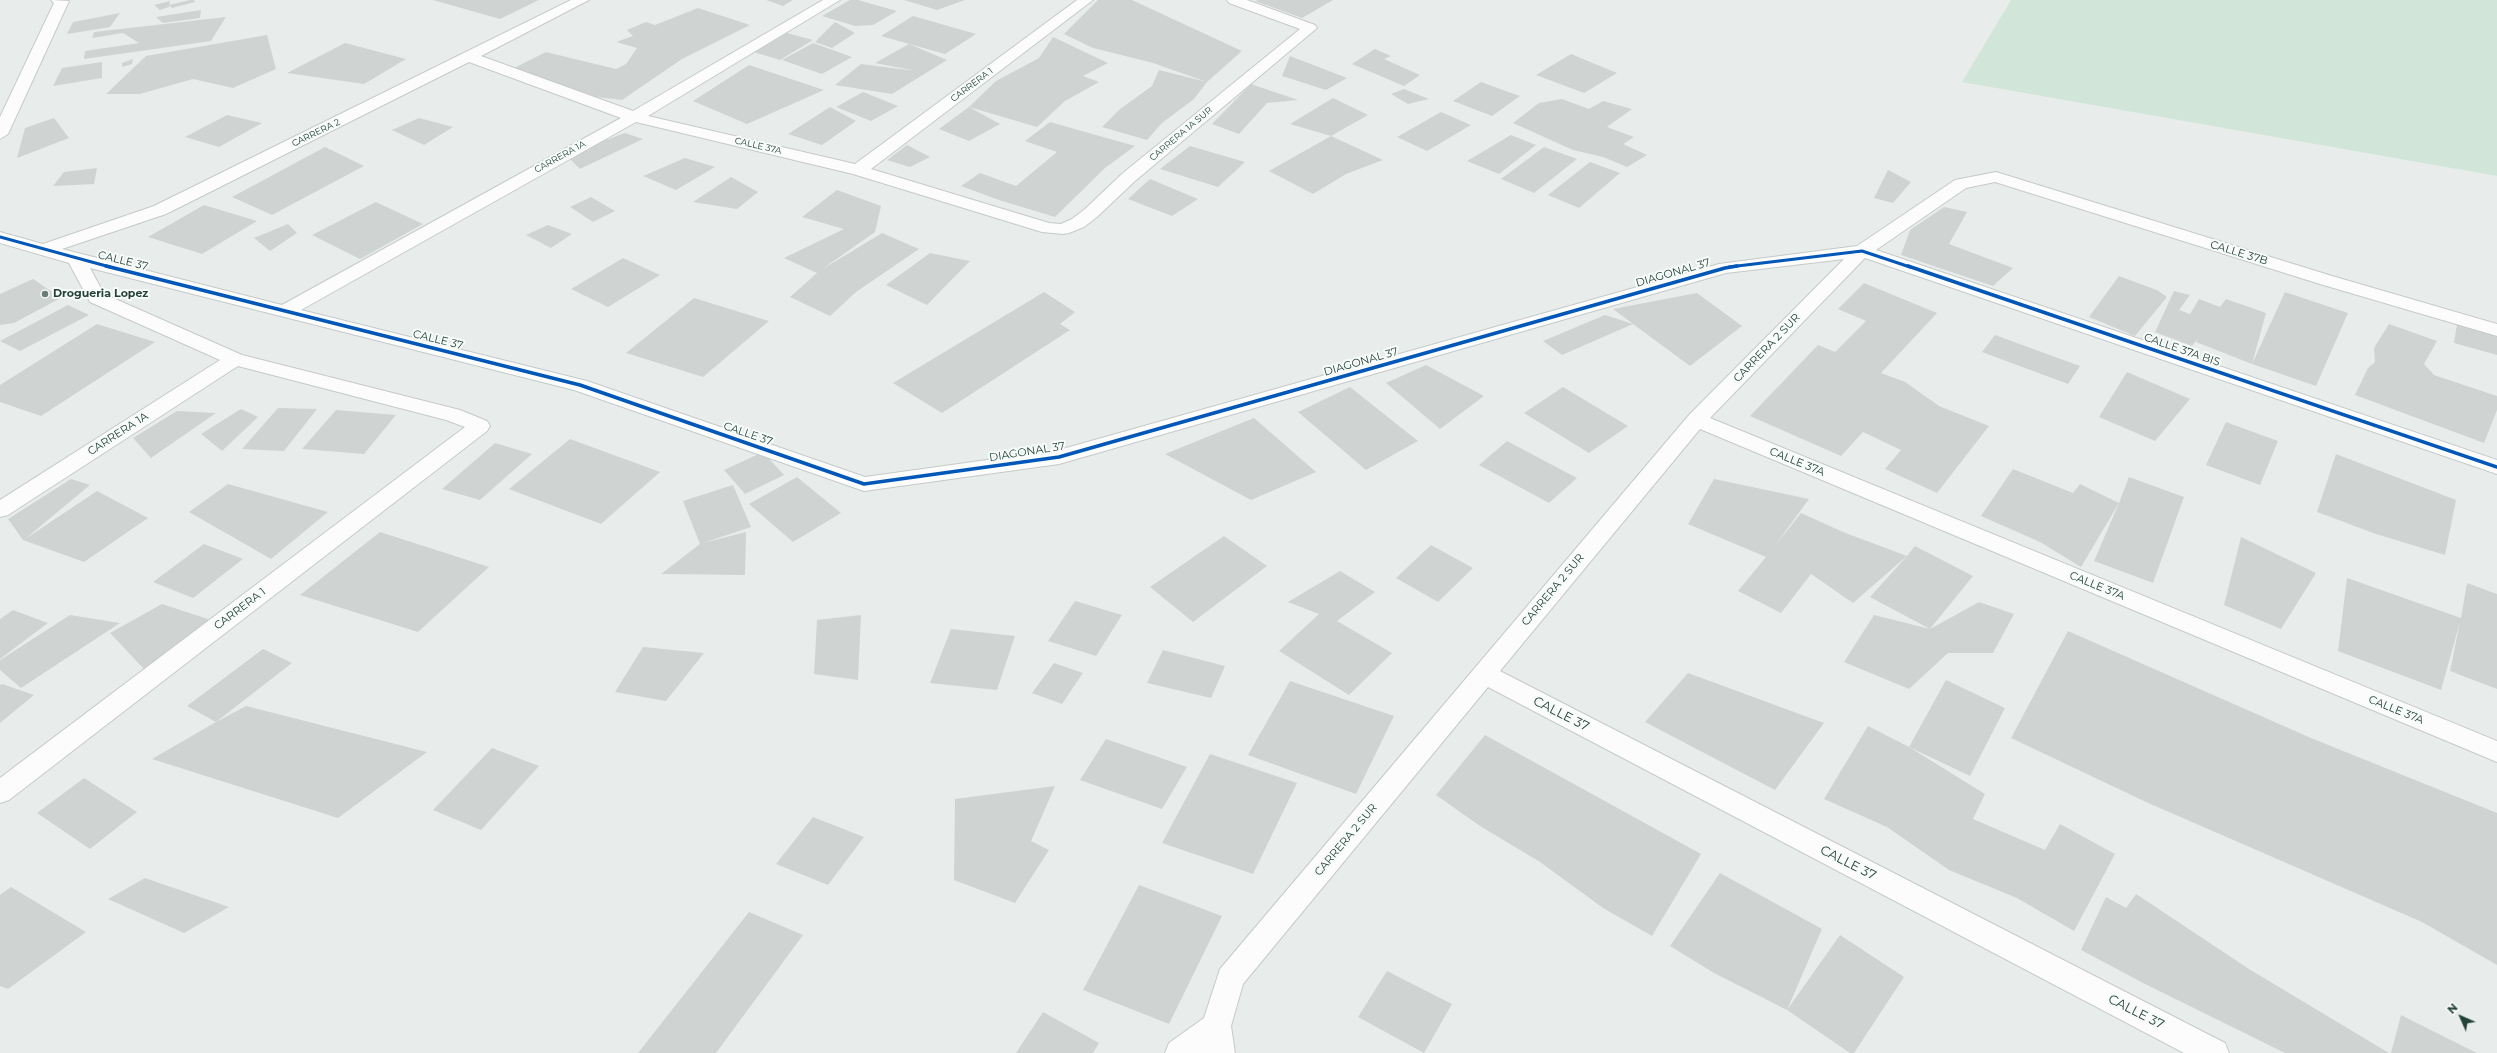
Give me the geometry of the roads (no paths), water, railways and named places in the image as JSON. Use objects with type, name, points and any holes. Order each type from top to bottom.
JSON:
[{"type":"street","points":[[0,134],[61,0]]},
{"type":"street","name":"CARRERA 2","points":[[43,250],[160,210],[582,0]]},
{"type":"street","name":"CARRERA 1A","points":[[285,311],[634,116],[834,0]]},
{"type":"street","name":"CARRERA 1","points":[[858,170],[1086,0]]},
{"type":"street","name":"CARRERA 1A SUR","points":[[1048,228],[1063,229],[1078,223],[1129,177],[1310,28],[1234,0]]},
{"type":"street","name":"CALLE 37A","points":[[470,57],[634,116],[858,170],[1048,228]]},
{"type":"street","name":"CALLE 37B","points":[[1980,179],[1996,177],[2326,280],[2497,330]]},
{"type":"street","name":"CARRERA 2 SUR","points":[[1180,1053],[1218,1039],[1230,978],[1483,673],[1696,420],[1862,251],[1961,184],[1980,179]]},
{"type":"street","name":"CALLE 37","points":[[0,237],[76,259],[580,385],[864,484]]},
{"type":"street","name":"CALLE 37A BIS","points":[[1862,251],[2497,467]]},
{"type":"street","name":"DIAGONAL 37","points":[[864,484],[1060,457],[1725,268],[1862,251]]},
{"type":"street","points":[[76,259],[97,298],[235,359]]},
{"type":"street","name":"CARRERA 1A","points":[[0,510],[235,359]]},
{"type":"street","name":"CARRERA 1","points":[[0,792],[480,426],[452,415],[235,359]]},
{"type":"street","name":"CALLE 37A","points":[[1696,420],[2497,752]]},
{"type":"street","name":"CALLE 37","points":[[1483,673],[2214,1053]]},
{"type":"place","name":"Drogueria Lopez","points":[[45,294]]}]
